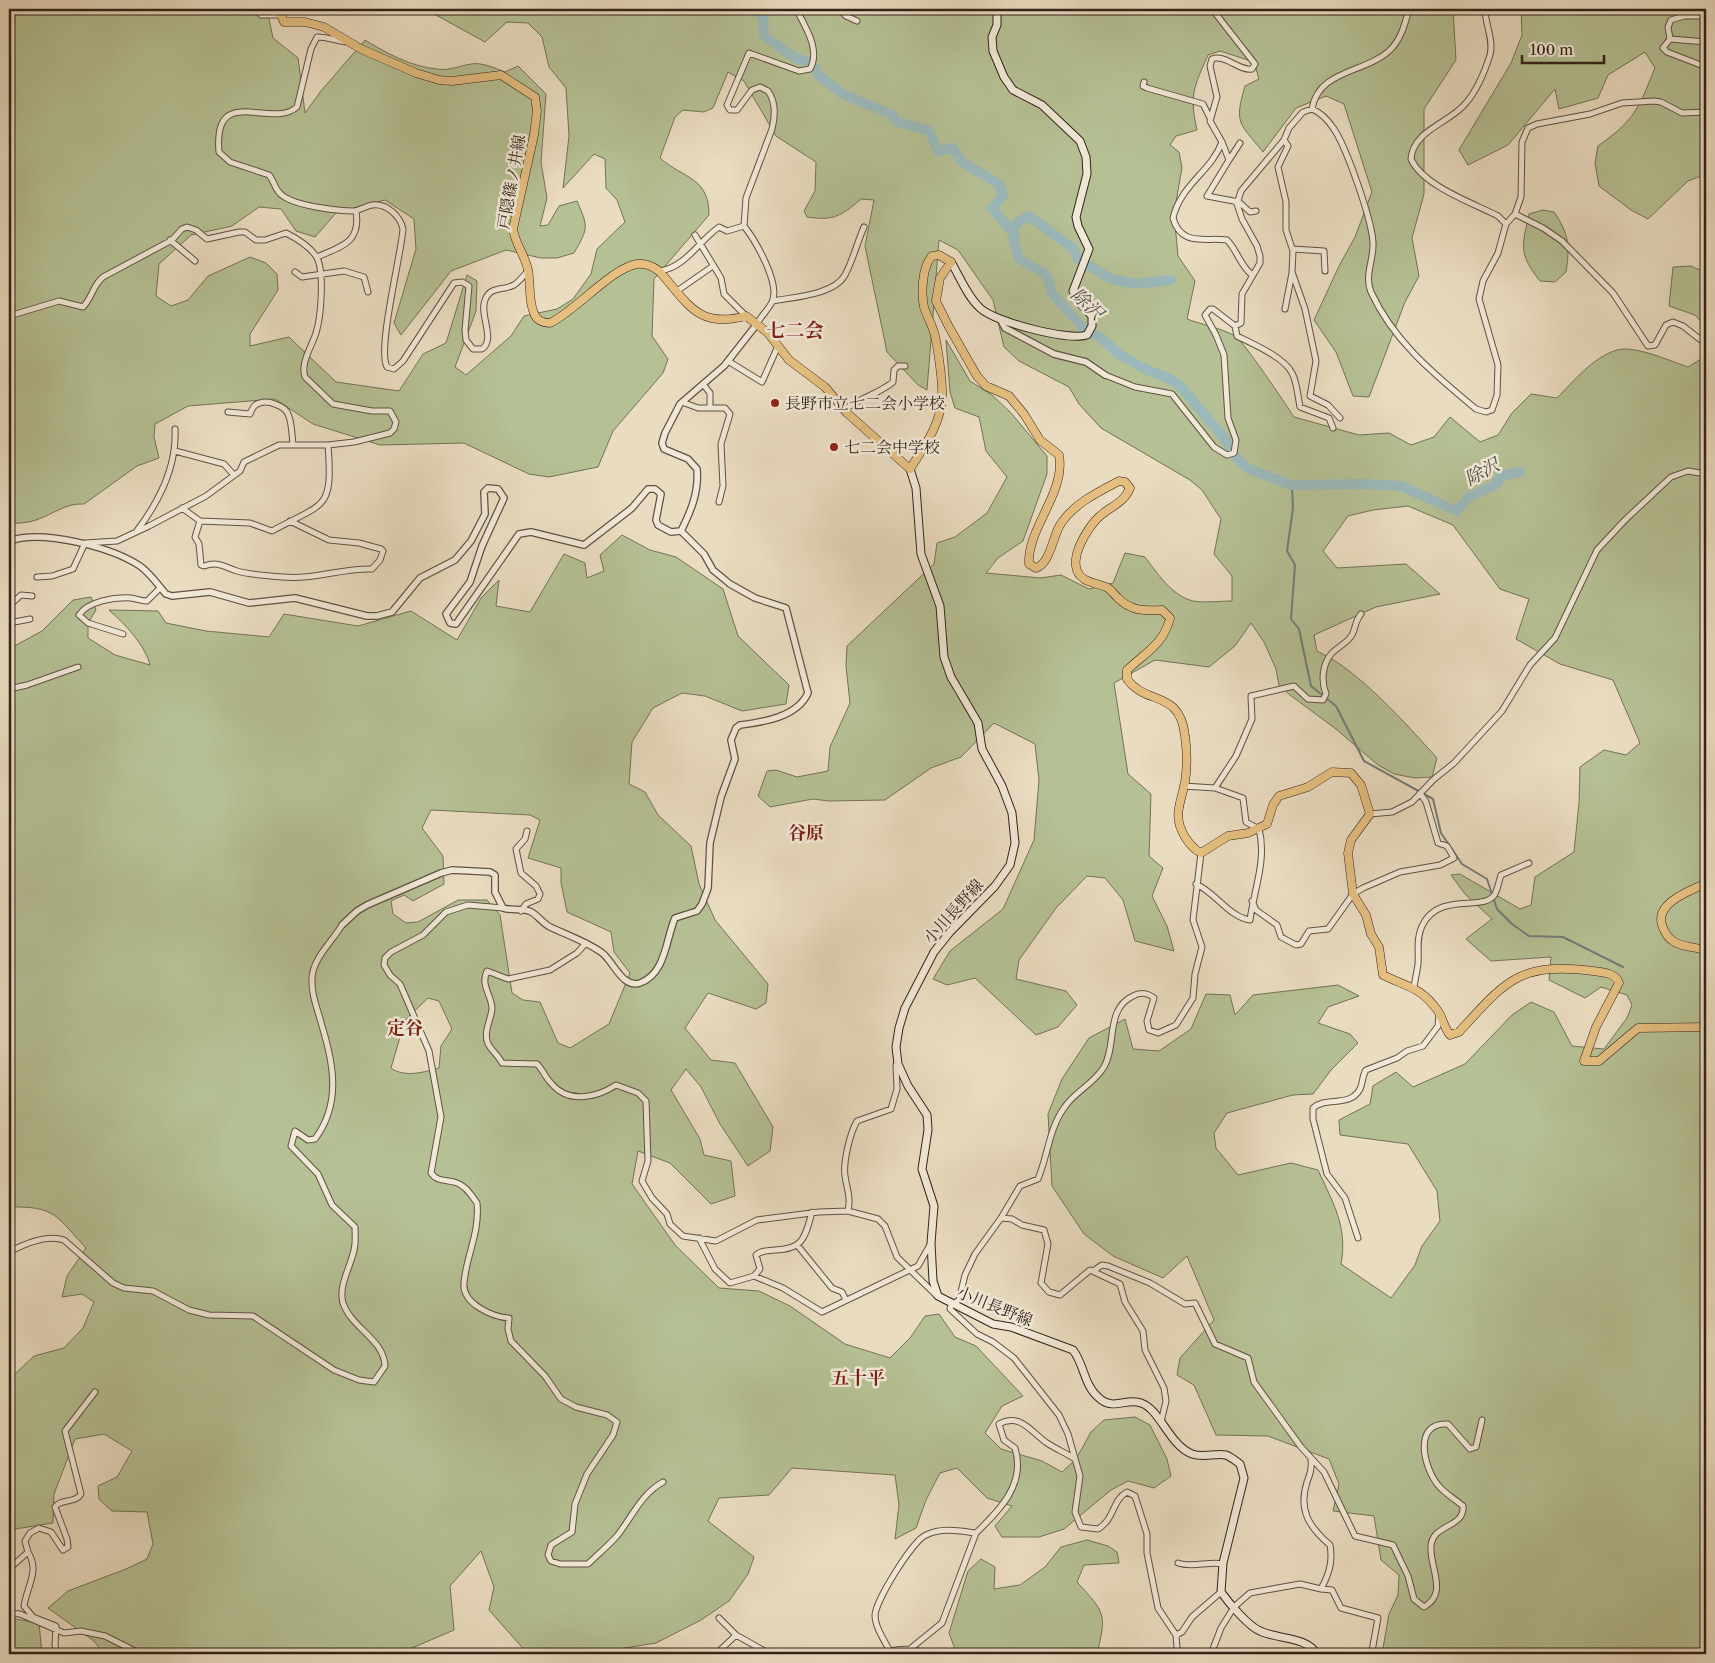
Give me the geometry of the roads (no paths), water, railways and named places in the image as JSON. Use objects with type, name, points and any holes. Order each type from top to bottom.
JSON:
[{"type":"main road","points":[[280,15],[284,10],[309,9]]},
{"type":"main road","points":[[658,271],[700,316],[713,320],[746,316],[768,333],[789,360],[825,387],[844,410],[910,469],[932,432],[942,396],[935,335],[924,307],[924,274],[928,261],[932,256],[939,255],[951,262],[979,307],[1000,319],[1068,337],[1087,335],[1092,326],[1092,316],[1078,301],[1073,292],[1089,249],[1076,216],[1087,174],[1086,156],[1080,141],[1070,130],[1042,106],[1013,90],[1004,76],[993,51],[992,37],[996,24],[996,9]]},
{"type":"main road","name":"戸隠篠ノ井線","points":[[280,15],[284,22],[305,22],[324,28],[370,53],[416,73],[439,80],[452,81],[501,75],[535,97],[537,111],[534,135],[514,229],[515,243],[524,258],[528,271],[530,302],[534,315],[544,323],[550,323],[560,318],[597,288],[628,267],[641,264],[650,265],[658,271]]},
{"type":"main road","points":[[951,262],[940,278],[936,301],[949,327],[977,376],[986,386],[1009,396],[1024,414],[1040,440],[1059,455],[1061,469],[1052,502],[1029,557],[1029,564],[1036,568],[1043,564],[1060,525],[1076,507],[1119,480],[1128,485],[1127,495],[1100,515],[1091,525],[1076,553],[1077,569],[1085,579],[1110,589],[1129,607],[1136,610],[1162,610],[1170,618],[1168,629],[1160,642],[1126,670],[1127,679],[1136,689],[1168,702],[1177,710],[1185,735],[1183,786],[1177,811],[1178,824],[1188,842],[1200,853],[1228,836],[1259,829],[1267,824],[1273,805],[1279,796],[1308,787],[1332,772],[1345,771],[1357,778],[1370,814],[1351,840],[1348,853],[1353,894],[1366,915],[1371,934],[1378,947],[1383,975],[1414,987],[1424,994],[1439,1012],[1450,1035],[1454,1035],[1504,984],[1539,970],[1602,972],[1612,976],[1619,983],[1596,1027],[1584,1061],[1599,1061],[1638,1028],[1706,1027]]},
{"type":"main road","name":"小川長野線","points":[[910,469],[916,488],[921,554],[940,606],[944,657],[951,677],[978,723],[982,749],[1002,786],[1012,813],[1015,842],[1010,865],[995,886],[950,932],[922,972],[898,1028],[896,1047],[898,1064],[908,1086],[927,1116],[928,1130],[922,1169],[934,1206],[931,1243],[933,1281],[938,1296],[951,1305],[993,1324],[1011,1327],[1073,1350],[1079,1358],[1091,1390],[1107,1404],[1141,1402],[1161,1423],[1175,1442],[1191,1454],[1206,1457],[1226,1455],[1240,1464],[1244,1478],[1223,1564],[1221,1592]]},
{"type":"main road","points":[[1706,883],[1670,903],[1662,913],[1661,921],[1663,928],[1674,942],[1706,950]]},
{"type":"main road","points":[[1221,1592],[1259,1631],[1307,1643],[1312,1646],[1317,1654]]},
{"type":"street","points":[[256,9],[261,15],[280,15]]},
{"type":"street","points":[[680,531],[693,505],[697,486],[697,469],[688,460],[664,449],[662,443],[673,414],[682,402],[728,360],[773,301],[772,277],[756,240],[744,226],[746,198],[772,129],[774,117],[773,101],[768,91],[760,88],[752,90],[737,110],[730,110],[727,105],[749,53],[799,71],[810,69],[814,59],[812,44],[796,9]]},
{"type":"street","points":[[839,9],[846,16],[858,21]]},
{"type":"street","points":[[1210,119],[1216,97],[1210,66],[1212,59],[1220,58],[1246,69],[1252,69],[1255,64],[1212,9]]},
{"type":"street","points":[[1235,326],[1241,323],[1243,318],[1242,294],[1251,274],[1260,263],[1257,246],[1242,219],[1237,204],[1241,191],[1284,140],[1289,128],[1299,117],[1312,109],[1316,93],[1324,85],[1352,69],[1376,60],[1389,50],[1404,29],[1409,9]]},
{"type":"street","points":[[1485,9],[1491,47],[1475,90],[1456,113],[1418,139],[1411,159],[1422,173],[1436,184],[1498,216],[1506,224]]},
{"type":"street","points":[[1670,39],[1668,27],[1671,20],[1684,16],[1706,16]]},
{"type":"street","points":[[351,42],[339,42],[329,37],[317,37],[309,54],[297,107],[291,112],[282,114],[242,111],[228,117],[220,123],[217,134],[219,152],[230,162],[269,175],[275,190],[285,198],[302,204],[356,211],[370,205],[383,206],[396,215],[403,229],[383,358],[385,365],[389,368],[394,369],[403,361],[454,283],[462,282],[469,286],[465,330],[469,346],[477,350],[485,347],[488,338],[482,308],[486,298],[493,289],[516,284],[528,271]]},
{"type":"street","points":[[1670,39],[1706,42]]},
{"type":"street","points":[[1670,39],[1664,46],[1664,51],[1706,67]]},
{"type":"street","points":[[1144,82],[1143,86],[1147,88],[1204,104],[1230,160]]},
{"type":"street","points":[[1312,109],[1321,114],[1335,131],[1357,184],[1371,227],[1373,242],[1368,283],[1382,314],[1403,345],[1417,359],[1476,409],[1486,412],[1492,410],[1497,395],[1498,365],[1479,299],[1483,281],[1498,253],[1506,224],[1515,214],[1523,189],[1522,142],[1532,126],[1590,114],[1622,103],[1661,102],[1682,113],[1706,112]]},
{"type":"street","points":[[1284,140],[1288,146],[1278,167],[1286,202],[1286,230],[1292,248],[1292,272],[1285,309]]},
{"type":"street","points":[[1222,142],[1210,164],[1188,186],[1173,218],[1178,230],[1189,239],[1227,240],[1234,246],[1238,257],[1251,274]]},
{"type":"street","points":[[1240,143],[1207,196],[1237,204],[1239,202],[1250,212],[1256,211]]},
{"type":"street","points":[[317,257],[350,240],[358,229],[356,211]]},
{"type":"street","points":[[1515,214],[1543,228],[1562,241],[1613,294],[1648,346],[1655,344],[1666,325],[1673,322],[1683,326],[1706,344]]},
{"type":"street","points":[[658,271],[683,262],[700,242],[719,227],[727,231],[744,226]]},
{"type":"street","points":[[9,316],[59,301],[83,307],[89,300],[97,282],[102,277],[170,240],[178,231],[188,227],[196,230],[207,239],[245,232],[256,240],[264,240],[286,233],[295,237],[317,257],[321,273],[317,330],[305,362],[305,376],[332,404],[372,411],[390,411],[396,422],[394,429],[390,433],[354,442],[328,445],[279,445],[244,462],[240,471],[206,496],[117,541],[85,543],[34,538],[9,541]]},
{"type":"street","points":[[773,301],[807,296],[835,285],[844,277],[864,227]]},
{"type":"street","points":[[695,235],[721,278],[724,294],[746,316]]},
{"type":"street","points":[[170,240],[195,261]]},
{"type":"street","points":[[1292,248],[1324,251],[1325,271]]},
{"type":"street","points":[[677,291],[713,266]]},
{"type":"street","points":[[295,272],[302,277],[344,271],[364,277],[368,292]]},
{"type":"street","points":[[1292,272],[1305,310],[1316,361],[1310,396],[1328,405],[1340,418]]},
{"type":"street","points":[[1000,319],[1005,328],[1054,354],[1086,362],[1105,376],[1135,387],[1172,394],[1214,447],[1227,455],[1234,453],[1236,440],[1228,418],[1224,355],[1216,335],[1207,320],[1206,312],[1214,309],[1235,326],[1237,336],[1263,349],[1288,367],[1293,373],[1300,407],[1329,418],[1333,428]]},
{"type":"street","points":[[728,360],[762,382],[778,346]]},
{"type":"street","points":[[844,410],[876,391],[888,387],[892,382],[894,370],[898,366],[904,366]]},
{"type":"street","points":[[703,384],[710,393],[710,408]]},
{"type":"street","points":[[228,412],[250,414],[254,406],[261,402],[286,409],[289,415],[293,445]]},
{"type":"street","points":[[682,402],[692,407],[725,408],[730,414],[721,444],[722,486],[719,502]]},
{"type":"street","points":[[135,533],[162,490],[175,450],[175,429]]},
{"type":"street","points":[[182,508],[200,521],[250,523],[272,531],[320,506],[327,497],[330,472],[328,445]]},
{"type":"street","points":[[175,450],[224,464],[234,476]]},
{"type":"street","points":[[1370,814],[1392,812],[1403,808],[1454,763],[1502,711],[1530,664],[1555,638],[1597,550],[1625,520],[1671,477],[1688,471],[1706,474]]},
{"type":"street","points":[[85,543],[140,566],[166,594],[172,596],[210,592],[249,603],[295,598],[367,616],[392,612],[420,578],[455,560],[471,541],[481,524],[485,514],[484,492],[488,488],[498,489],[504,498],[500,511],[482,546],[470,582],[446,614],[450,623],[456,624],[519,534],[531,532],[584,546],[632,508],[648,489],[655,489],[661,494],[656,520],[658,525],[670,532],[680,531],[704,554],[713,570],[730,584],[755,598],[786,608],[808,693],[804,702],[783,715],[736,728],[731,740],[735,759],[721,797],[710,843],[710,879],[706,897],[697,911],[675,918],[662,959],[654,972],[640,983],[624,980],[603,953],[563,931],[549,926],[529,911],[512,911],[503,908],[468,904],[451,910],[423,935],[391,952],[385,958],[384,965],[400,984],[432,1062],[442,1118],[431,1173],[438,1180],[456,1182],[477,1203],[476,1234],[463,1285],[467,1295],[484,1312],[496,1317],[509,1318],[508,1329],[511,1341],[545,1376],[561,1399],[576,1407],[607,1415],[617,1422],[616,1430],[587,1474],[575,1504],[574,1527],[570,1534],[551,1545],[548,1555],[551,1561],[560,1564],[588,1564],[617,1535],[644,1497],[654,1487],[663,1482]]},
{"type":"street","points":[[200,521],[195,537],[201,565],[204,566],[213,563],[221,564],[237,571],[284,577],[316,575],[354,569],[372,570],[380,560],[383,551],[381,549],[359,543],[329,540],[290,521]]},
{"type":"street","points":[[38,577],[52,576],[73,569],[85,543]]},
{"type":"street","points":[[123,634],[88,623],[79,615],[83,609],[100,602],[130,598],[147,600],[160,588]]},
{"type":"street","points":[[9,606],[21,595],[32,596]]},
{"type":"street","points":[[1215,788],[1236,756],[1252,719],[1252,696],[1294,686],[1308,699],[1323,700],[1326,694],[1322,685],[1325,667],[1331,654],[1351,636],[1356,620],[1361,614]]},
{"type":"street","points":[[9,623],[30,619]]},
{"type":"street","points":[[9,689],[27,685],[78,667]]},
{"type":"street","points":[[1183,786],[1215,788],[1243,798],[1246,822],[1259,829],[1262,840],[1260,864],[1250,920],[1240,918],[1208,890],[1196,884]]},
{"type":"street","points":[[1252,901],[1256,910],[1277,925],[1281,937],[1296,945],[1303,942],[1309,931],[1328,929],[1353,894],[1400,872],[1440,865],[1454,858],[1447,846],[1438,843],[1426,802],[1420,793]]},
{"type":"street","points":[[521,911],[526,904],[538,900],[540,894],[536,886],[521,873],[516,849],[525,839],[527,831]]},
{"type":"street","points":[[1180,1654],[1177,1648],[1176,1635],[1166,1616],[1158,1608],[1147,1553],[1147,1534],[1135,1496],[1127,1492],[1121,1496],[1109,1521],[1098,1529],[1081,1527],[1075,1512],[1080,1488],[1080,1476],[1076,1459],[1059,1415],[1014,1358],[993,1342],[976,1334],[955,1316],[950,1309],[951,1305],[959,1300],[965,1275],[975,1254],[1001,1218],[1020,1186],[1038,1179],[1046,1161],[1053,1126],[1063,1108],[1099,1075],[1105,1066],[1110,1052],[1116,1013],[1122,1004],[1136,994],[1143,994],[1154,998],[1147,1021],[1149,1030],[1158,1033],[1172,1028],[1186,1012],[1192,998],[1195,974],[1202,953],[1202,945],[1193,920],[1200,853]]},
{"type":"street","points":[[1414,987],[1418,964],[1417,947],[1419,933],[1426,919],[1436,908],[1488,900],[1495,894],[1501,875],[1529,863]]},
{"type":"street","points":[[9,1252],[45,1238],[64,1240],[113,1283],[124,1288],[153,1291],[189,1310],[203,1313],[253,1316],[334,1370],[359,1380],[374,1382],[385,1366],[384,1353],[358,1326],[342,1300],[345,1277],[354,1250],[355,1227],[332,1205],[318,1174],[291,1146],[295,1131],[308,1140],[315,1139],[324,1127],[331,1110],[334,1074],[322,1024],[314,1004],[312,977],[320,956],[342,925],[356,911],[441,873],[452,870],[490,872],[495,875],[495,892],[503,908]]},
{"type":"street","points":[[586,943],[577,953],[550,970],[508,979],[487,971],[484,985],[492,1010],[487,1033],[488,1045],[497,1053],[502,1063],[536,1064],[542,1069],[550,1082],[568,1095],[578,1098],[596,1095],[616,1085],[638,1093],[646,1101],[648,1161],[642,1180],[652,1198],[667,1214],[670,1224],[683,1236],[716,1241],[757,1220],[812,1212],[848,1211],[878,1219],[885,1226],[897,1257],[912,1270],[923,1284],[938,1296]]},
{"type":"street","points":[[1358,1238],[1345,1198],[1327,1174],[1313,1118],[1313,1108],[1323,1103],[1345,1101],[1351,1098],[1360,1089],[1366,1070],[1397,1058],[1407,1050],[1423,1046],[1438,1026],[1439,1012]]},
{"type":"street","points":[[848,1211],[850,1201],[844,1174],[852,1132],[857,1121],[891,1109],[897,1089],[896,1064],[898,1064]]},
{"type":"street","points":[[699,1238],[715,1269],[730,1283],[754,1276],[760,1270],[756,1255],[761,1251],[784,1250],[798,1246],[805,1237],[812,1212]]},
{"type":"street","points":[[1001,1218],[1012,1219],[1022,1225],[1044,1230],[1048,1244],[1041,1283],[1049,1292],[1060,1295],[1085,1272],[1093,1271],[1102,1264],[1150,1283],[1186,1304],[1195,1303],[1215,1344],[1248,1358],[1252,1378],[1262,1396],[1310,1459],[1321,1468],[1355,1536],[1393,1545],[1398,1551],[1408,1576],[1414,1599],[1424,1607],[1436,1597],[1435,1569],[1431,1546],[1433,1538],[1443,1528],[1460,1518],[1463,1511],[1462,1506],[1438,1485],[1423,1454],[1425,1438],[1427,1433],[1439,1425],[1448,1424],[1470,1449],[1474,1449],[1482,1420]]},
{"type":"street","points":[[754,1276],[783,1288],[822,1312],[886,1280],[912,1270],[918,1266],[931,1243]]},
{"type":"street","points":[[798,1246],[832,1288],[842,1292],[846,1300]]},
{"type":"street","points":[[1093,1271],[1120,1284],[1125,1302],[1144,1331],[1145,1350],[1166,1396],[1161,1423]]},
{"type":"street","points":[[57,1654],[56,1626],[34,1617],[24,1606],[34,1572],[33,1560],[28,1552],[25,1541],[30,1533],[39,1528],[51,1532],[63,1550],[68,1548],[67,1539],[55,1507],[59,1502],[79,1498],[81,1494],[65,1431],[95,1392]]},
{"type":"street","points":[[910,1649],[942,1623],[976,1533],[1001,1509],[1014,1484],[1018,1470],[1015,1448],[1004,1440],[999,1424],[1005,1420],[1017,1421],[1028,1426],[1047,1443],[1076,1459]]},
{"type":"street","points":[[1310,1459],[1312,1469],[1304,1492],[1304,1512],[1313,1529],[1330,1545],[1332,1553],[1330,1568],[1321,1589]]},
{"type":"street","points":[[926,1654],[910,1649],[888,1653],[877,1626],[876,1610],[885,1589],[911,1548],[926,1535],[946,1530],[976,1533]]},
{"type":"street","points":[[9,1569],[28,1552]]},
{"type":"street","points":[[1178,1563],[1186,1566],[1210,1562],[1223,1564]]},
{"type":"street","points":[[1211,1654],[1222,1628],[1234,1607],[1250,1593],[1266,1589],[1278,1590],[1300,1584],[1332,1590],[1341,1608],[1378,1618],[1372,1650]]},
{"type":"street","points":[[1176,1635],[1182,1632],[1192,1617],[1221,1592]]},
{"type":"street","points":[[9,1613],[20,1614],[55,1630],[69,1633],[81,1631],[105,1636],[141,1654]]},
{"type":"street","points":[[719,1618],[736,1635],[770,1654]]},
{"type":"street","points":[[716,1654],[736,1635]]},
{"type":"street","points":[[402,1654],[409,1652],[413,1654]]},
{"type":"waterway","name":"除沢","points":[[750,9],[763,15],[764,36],[792,56],[807,62],[816,69],[818,75],[843,94],[893,115],[895,121],[929,131],[938,151],[953,148],[962,162],[999,184],[1003,196],[992,208],[1015,235],[1013,239],[1019,259],[1046,274],[1052,293],[1086,331],[1100,337],[1119,354],[1145,369],[1170,379],[1182,388],[1224,438],[1238,460],[1249,469],[1292,485],[1363,484],[1401,486],[1457,511],[1468,497],[1496,485],[1501,476],[1520,472]]},
{"type":"waterway","points":[[1009,228],[1015,227],[1018,222],[1029,216],[1074,249],[1077,258],[1111,279],[1135,284],[1171,280]]},
{"type":"waterway","points":[[1292,485],[1293,508],[1287,551],[1295,565],[1291,619],[1299,629],[1311,686],[1336,706],[1364,761],[1433,799],[1441,833],[1462,864],[1487,879],[1497,909],[1512,924],[1529,936],[1563,937],[1623,967]]},
{"type":"place","name":"長野市立七二会小学校","points":[[775,403]]},
{"type":"place","name":"七二会中学校","points":[[834,447]]},
{"type":"district","name":"七二会","points":[[795,330]]},
{"type":"district","name":"谷原","points":[[806,833]]},
{"type":"district","name":"定谷","points":[[405,1028]]},
{"type":"district","name":"五十平","points":[[858,1378]]}]
